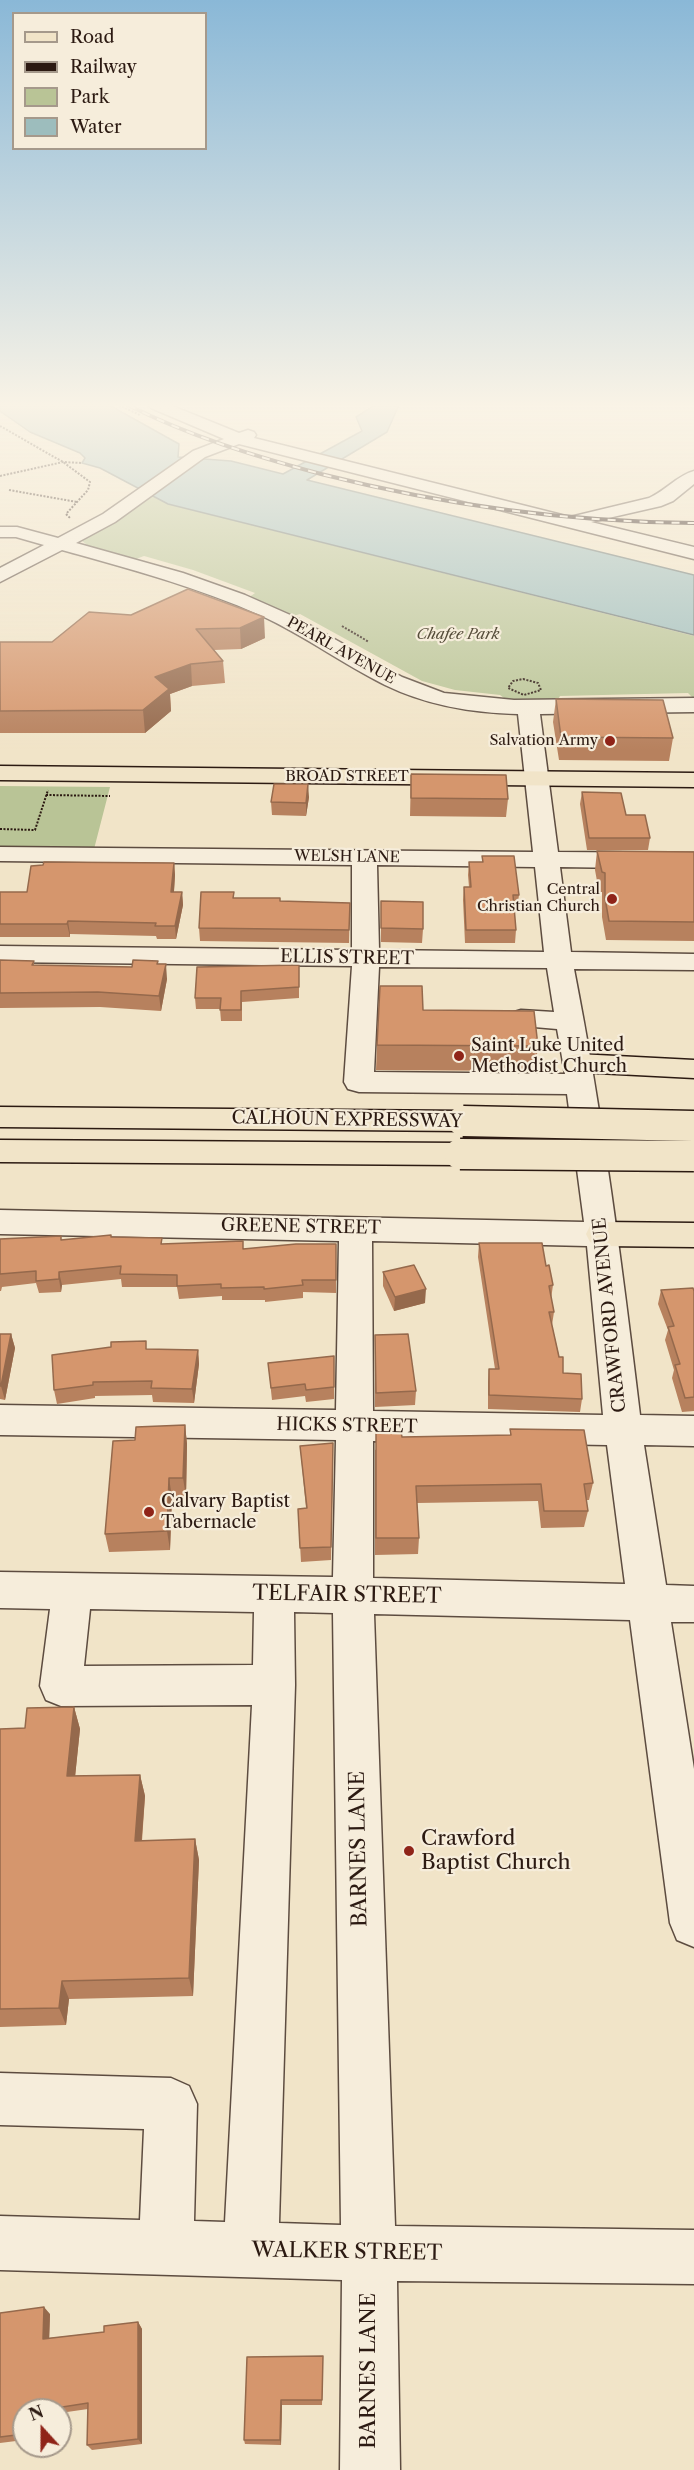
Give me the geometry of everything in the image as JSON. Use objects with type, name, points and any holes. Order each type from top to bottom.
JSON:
[{"type":"main road","name":"BROAD STREET","points":[[0,773],[694,780]]},
{"type":"main road","points":[[579,1074],[694,1068]]},
{"type":"main road","name":"CALHOUN EXPRESSWAY","points":[[0,1116],[694,1126]]},
{"type":"main road","name":"CALHOUN EXPRESSWAY","points":[[0,1151],[694,1156]]},
{"type":"main road","points":[[602,1234],[694,1234]]},
{"type":"street","points":[[0,576],[101,520]]},
{"type":"street","points":[[563,520],[694,553]]},
{"type":"street","points":[[570,522],[577,520]]},
{"type":"street","name":"PEARL AVENUE","points":[[0,532],[17,532],[133,563],[186,580],[270,613],[382,675],[412,689],[441,698],[694,705]]},
{"type":"street","name":"CRAWFORD AVENUE","points":[[530,701],[559,961],[579,1074],[602,1234],[623,1428],[694,1923]]},
{"type":"street","name":"WELSH LANE","points":[[0,854],[694,861]]},
{"type":"street","points":[[364,857],[366,958],[359,1082],[579,1074]]},
{"type":"street","name":"ELLIS STREET","points":[[0,954],[694,962]]},
{"type":"street","points":[[520,1019],[570,1021]]},
{"type":"street","name":"GREENE STREET","points":[[0,1222],[602,1234]]},
{"type":"street","name":"BARNES LANE","points":[[356,1228],[353,1595],[369,2253],[370,2470]]},
{"type":"street","name":"HICKS STREET","points":[[0,1420],[623,1428],[694,1431]]},
{"type":"street","name":"TELFAIR STREET","points":[[0,1590],[353,1595],[694,1604]]},
{"type":"street","points":[[72,1591],[61,1686],[274,1685]]},
{"type":"street","points":[[251,2249],[274,1685],[274,1594]]},
{"type":"street","points":[[0,2099],[171,2104],[166,2248]]},
{"type":"street","name":"WALKER STREET","points":[[0,2243],[369,2253],[694,2257]]},
{"type":"path","points":[[73,520],[83,531]]},
{"type":"path","points":[[335,623],[372,643]]},
{"type":"path","points":[[508,688],[513,681],[534,681],[542,688],[530,701]]},
{"type":"path","points":[[0,829],[35,830],[49,788]]},
{"type":"path","points":[[46,795],[110,796]]},
{"type":"green space","name":"Chafee Park","points":[[101,520],[233,520],[694,636],[694,699],[688,693],[560,696],[557,701],[508,701],[500,695],[455,690],[422,681],[300,614],[290,617],[248,598],[255,593],[193,570],[144,556],[136,559],[91,548],[82,541],[83,531]]},
{"type":"green space","points":[[0,786],[110,787],[93,853],[0,850]]},
{"type":"water","points":[[233,520],[471,520],[694,575],[694,635]]},
{"type":"building","points":[[188,589],[264,617],[240,628],[196,629],[223,661],[191,664],[155,677],[169,689],[143,710],[0,711],[0,642],[52,642],[89,612],[131,615]]},
{"type":"building","points":[[556,699],[663,700],[673,738],[561,737]]},
{"type":"building","points":[[411,774],[506,775],[508,799],[411,798]]},
{"type":"building","points":[[274,784],[308,784],[306,803],[271,802]]},
{"type":"building","points":[[582,792],[621,793],[626,815],[645,815],[650,838],[589,838]]},
{"type":"building","points":[[597,851],[694,852],[694,922],[609,921],[605,898],[605,873],[602,872]]},
{"type":"building","points":[[482,856],[514,856],[519,895],[513,895],[516,930],[466,930],[464,887],[471,887],[469,862],[483,862]]},
{"type":"building","points":[[44,862],[174,863],[171,892],[182,892],[175,926],[155,926],[156,923],[68,921],[67,924],[0,924],[0,892],[27,892],[31,866],[43,865]]},
{"type":"building","points":[[201,892],[234,892],[233,898],[280,898],[280,901],[350,903],[349,930],[199,928]]},
{"type":"building","points":[[381,901],[423,902],[423,929],[381,928]]},
{"type":"building","points":[[0,960],[34,961],[32,965],[132,967],[133,960],[158,961],[157,964],[166,964],[159,996],[98,992],[0,993]]},
{"type":"building","points":[[299,965],[299,987],[241,991],[241,1010],[220,1010],[221,998],[195,998],[197,967]]},
{"type":"building","points":[[380,986],[422,986],[423,1010],[534,1011],[538,1046],[377,1045]]},
{"type":"building","points":[[111,1235],[111,1237],[162,1238],[161,1244],[243,1241],[243,1249],[296,1244],[336,1244],[336,1280],[302,1280],[303,1285],[264,1289],[264,1287],[221,1288],[221,1284],[177,1286],[177,1275],[120,1274],[121,1266],[59,1272],[59,1279],[36,1281],[36,1271],[0,1274],[0,1239],[61,1236],[61,1240]]},
{"type":"building","points":[[479,1243],[542,1243],[546,1266],[549,1265],[553,1285],[549,1286],[554,1312],[549,1312],[559,1357],[563,1357],[563,1373],[581,1374],[582,1399],[489,1395],[489,1369],[499,1369]]},
{"type":"building","points":[[414,1265],[426,1289],[395,1297],[383,1272]]},
{"type":"building","points":[[693,1288],[694,1397],[685,1398],[675,1365],[680,1364],[668,1327],[674,1326],[661,1290]]},
{"type":"building","points":[[0,1334],[11,1334],[1,1386],[0,1386]]},
{"type":"building","points":[[408,1334],[416,1391],[376,1393],[375,1335]]},
{"type":"building","points":[[146,1341],[146,1349],[198,1350],[192,1389],[151,1388],[152,1381],[93,1382],[93,1385],[54,1390],[52,1355],[111,1347],[111,1342]]},
{"type":"building","points":[[334,1356],[334,1387],[306,1390],[305,1384],[271,1388],[268,1363]]},
{"type":"building","points":[[185,1425],[183,1478],[169,1478],[167,1531],[105,1534],[113,1441],[135,1440],[136,1427]]},
{"type":"building","points":[[510,1429],[584,1430],[593,1483],[584,1484],[588,1511],[544,1511],[541,1484],[416,1486],[419,1538],[376,1538],[376,1433],[401,1432],[402,1437],[511,1435]]},
{"type":"building","points":[[333,1443],[331,1547],[300,1548],[298,1509],[307,1508],[300,1446]]},
{"type":"building","points":[[74,1707],[67,1776],[140,1775],[135,1841],[195,1839],[189,1978],[62,1981],[59,2008],[0,2009],[0,1729],[25,1728],[27,1708]]},
{"type":"building","points":[[44,2307],[43,2339],[104,2332],[104,2326],[138,2322],[138,2439],[87,2445],[88,2403],[72,2405],[72,2398],[12,2398],[12,2436],[0,2437],[0,2313]]},
{"type":"building","points":[[323,2356],[322,2400],[281,2400],[280,2440],[244,2440],[247,2357]]},
{"type":"railway","points":[[619,520],[694,523]]},
{"type":"place","name":"Salvation Army","points":[[610,741]]},
{"type":"place","name":"Central Christian Church","points":[[612,899]]},
{"type":"place","name":"Saint Luke United Methodist Church","points":[[459,1056]]},
{"type":"place","name":"Calvary Baptist Tabernacle","points":[[149,1512]]},
{"type":"place","name":"Crawford Baptist Church","points":[[409,1851]]}]
